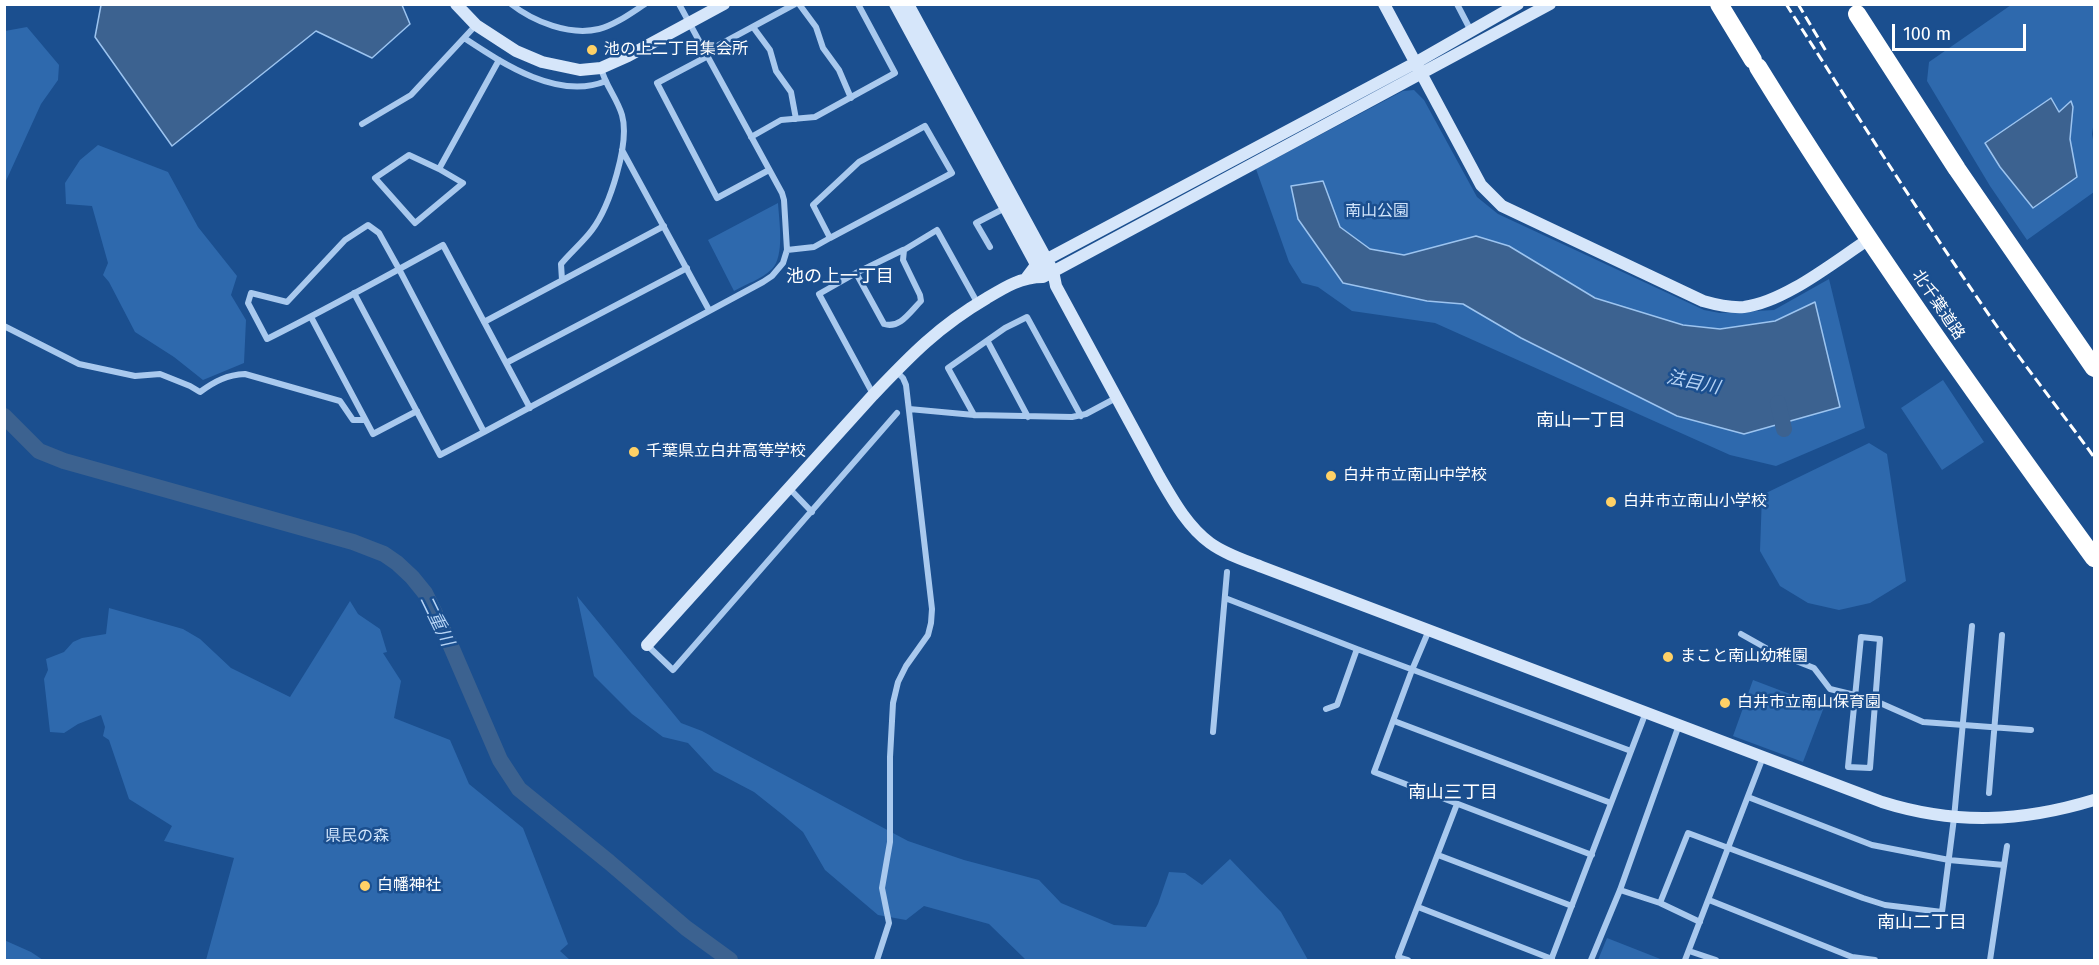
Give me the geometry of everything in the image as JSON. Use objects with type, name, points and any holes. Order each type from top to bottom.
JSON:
[{"type":"highway","name":"北千葉道路","points":[[1719,4],[1794,125],[1869,239],[1978,397],[2094,558]]},
{"type":"highway","points":[[1853,8],[1957,169],[2094,368]]},
{"type":"street","points":[[456,4],[476,25],[516,51],[542,62],[580,70],[601,68],[628,56],[724,4]]},
{"type":"street","points":[[511,4],[523,14],[559,27],[578,30],[599,28],[645,4]]},
{"type":"street","points":[[354,293],[440,455],[772,276],[783,263],[787,250],[784,200],[679,4]]},
{"type":"street","points":[[769,170],[717,198],[657,84],[753,27],[797,4],[816,27],[823,48],[839,70],[850,98]]},
{"type":"street","points":[[752,137],[781,120],[815,117],[895,73],[858,4]]},
{"type":"street","points":[[895,4],[1005,207],[1056,286],[1176,506],[1211,544],[1262,567],[1882,802],[1914,812],[1954,818],[2034,816],[2094,800]]},
{"type":"street","points":[[908,4],[1041,262]]},
{"type":"street","points":[[1384,4],[1481,184],[1502,206],[1703,301],[1728,307],[1743,307],[1768,301],[1787,292],[1869,239]]},
{"type":"street","points":[[1457,4],[1472,31]]},
{"type":"street","points":[[1027,277],[1048,274],[1418,68],[1472,31],[1518,4]]},
{"type":"street","points":[[897,413],[673,670],[647,645],[896,370],[942,327],[1027,277],[1041,262],[1418,68],[1550,4]]},
{"type":"street","points":[[362,124],[411,94],[476,25]]},
{"type":"street","points":[[753,27],[770,50],[776,71],[791,92],[796,119]]},
{"type":"street","points":[[464,39],[499,60],[549,82],[572,87],[597,85],[606,81]]},
{"type":"street","points":[[440,169],[499,60]]},
{"type":"street","points":[[562,280],[561,264],[593,229],[606,206],[614,184],[621,150],[624,124],[622,113],[601,68]]},
{"type":"street","points":[[787,250],[814,247],[831,238],[952,173],[925,126],[859,162],[813,205],[831,238]]},
{"type":"street","points":[[621,150],[709,310]]},
{"type":"street","points":[[410,155],[440,169],[463,183],[415,223],[375,178],[410,155]]},
{"type":"street","points":[[990,248],[976,223],[1005,207]]},
{"type":"street","points":[[484,432],[399,269],[379,233],[368,225],[345,240],[287,302],[252,293],[248,303],[267,339],[311,316],[354,293],[399,269],[444,245],[530,408]]},
{"type":"street","points":[[484,322],[664,226]]},
{"type":"street","points":[[873,395],[819,294],[904,250],[937,230],[978,304]]},
{"type":"street","points":[[856,273],[884,324],[897,325],[921,301],[921,295],[903,260],[904,250]]},
{"type":"street","points":[[506,363],[687,268]]},
{"type":"street","points":[[311,316],[373,434],[417,411]]},
{"type":"street","points":[[974,415],[948,368],[1005,328],[1027,317],[1081,416]]},
{"type":"street","points":[[4,326],[79,364],[135,376],[160,374],[200,392],[215,381],[232,374],[245,374],[340,401],[353,420],[365,420]]},
{"type":"street","points":[[988,342],[1028,417]]},
{"type":"street","points":[[877,960],[889,923],[882,888],[890,842],[890,757],[893,704],[902,674],[928,635],[932,623],[909,409],[903,378],[896,370]]},
{"type":"street","points":[[909,409],[974,415],[1081,416],[1116,399]]},
{"type":"street","points":[[789,488],[812,512]]},
{"type":"street","points":[[1213,732],[1227,572]]},
{"type":"street","points":[[1225,598],[1631,751]]},
{"type":"street","points":[[1660,903],[1688,832],[1863,898],[1885,904],[1942,912],[1954,818],[1972,626]]},
{"type":"street","points":[[1429,629],[1374,772],[1592,855]]},
{"type":"street","points":[[1741,634],[1773,652],[1814,668],[1830,689],[1876,701],[1923,722],[2031,730]]},
{"type":"street","points":[[1989,793],[2002,635]]},
{"type":"street","points":[[1861,637],[1880,639],[1876,701],[1870,768],[1848,767],[1861,637]]},
{"type":"street","points":[[1326,708],[1337,705],[1357,649]]},
{"type":"street","points":[[1418,907],[1551,960],[1646,711]]},
{"type":"street","points":[[1394,721],[1611,803]]},
{"type":"street","points":[[1591,960],[1620,890],[1679,724]]},
{"type":"street","points":[[1685,960],[1763,757]]},
{"type":"street","points":[[1748,797],[1872,845],[1949,860],[2004,865]]},
{"type":"street","points":[[1408,960],[1398,957],[1457,804]]},
{"type":"street","points":[[1990,960],[2007,846]]},
{"type":"street","points":[[1438,855],[1572,906]]},
{"type":"street","points":[[1620,890],[1660,903],[1700,922]]},
{"type":"street","points":[[1709,900],[1852,957],[1875,960]]},
{"type":"street","points":[[1689,951],[1716,960]]},
{"type":"green space","points":[[2011,5],[2094,5],[2092,134],[2094,192],[2027,240],[1990,186],[1927,81],[1929,62]]},
{"type":"green space","points":[[27,27],[59,65],[58,80],[41,104],[5,183],[5,31]]},
{"type":"green space","name":"南山公園","points":[[1414,90],[1424,100],[1477,197],[1498,214],[1704,310],[1720,313],[1774,310],[1829,279],[1865,428],[1776,466],[1730,455],[1435,323],[1352,311],[1318,287],[1302,283],[1289,262],[1256,169],[1403,91]]},
{"type":"green space","points":[[98,145],[168,172],[198,227],[237,276],[231,295],[246,320],[244,363],[203,380],[174,357],[135,332],[109,282],[103,275],[108,263],[92,206],[66,204],[65,183],[80,160]]},
{"type":"green space","points":[[778,203],[780,247],[776,263],[764,276],[734,291],[708,240]]},
{"type":"green space","points":[[1943,380],[1984,442],[1942,470],[1901,408]]},
{"type":"green space","points":[[1869,443],[1887,454],[1906,581],[1870,603],[1839,610],[1808,603],[1780,586],[1760,551],[1762,495]]},
{"type":"green space","points":[[577,596],[681,723],[702,731],[908,841],[964,860],[1039,880],[1061,903],[1114,925],[1146,927],[1158,904],[1169,872],[1185,873],[1202,885],[1230,859],[1281,912],[1308,960],[1026,960],[989,924],[924,906],[906,920],[878,915],[825,870],[803,832],[783,815],[754,792],[714,771],[688,743],[663,737],[632,714],[594,676]]},
{"type":"green space","name":"県民の森","points":[[350,601],[358,614],[380,629],[387,652],[383,653],[401,681],[394,718],[450,740],[469,784],[523,828],[568,944],[560,951],[570,960],[206,960],[234,858],[164,841],[172,826],[129,799],[109,740],[103,736],[105,727],[101,715],[78,724],[64,733],[50,732],[44,679],[48,670],[46,659],[64,652],[73,642],[82,638],[106,634],[109,608],[183,629],[200,639],[231,668],[290,697]]},
{"type":"green space","points":[[1753,680],[1824,707],[1803,762],[1733,736]]},
{"type":"green space","points":[[1607,938],[1663,960],[1598,960]]},
{"type":"green space","points":[[4,940],[31,952],[43,960],[5,960]]},
{"type":"water","points":[[101,5],[402,5],[410,24],[372,58],[316,31],[172,146],[95,37]]},
{"type":"water","points":[[2051,98],[2059,112],[2071,101],[2073,107],[2070,139],[2077,177],[2033,208],[2000,167],[1985,143]]},
{"type":"water","points":[[1323,181],[1340,227],[1370,249],[1404,255],[1476,236],[1509,246],[1595,298],[1683,325],[1720,329],[1775,321],[1815,302],[1840,407],[1744,434],[1677,416],[1521,338],[1463,304],[1427,301],[1343,283],[1298,219],[1291,186]]},
{"type":"waterway","name":"法目川","points":[[1778,403],[1784,429]]},
{"type":"waterway","name":"二重川","points":[[4,416],[39,451],[64,461],[353,542],[384,554],[397,563],[425,593],[450,644],[500,760],[519,789],[686,928],[730,960]]},
{"type":"railway","points":[[1786,4],[1969,285],[2008,342],[2094,457]]},
{"type":"railway","points":[[1798,4],[1826,51]]},
{"type":"place","name":"池の上二丁目集会所","points":[[592,50]]},
{"type":"place","name":"千葉県立白井高等学校","points":[[634,452]]},
{"type":"place","name":"白井市立南山中学校","points":[[1331,476]]},
{"type":"place","name":"白井市立南山小学校","points":[[1611,502]]},
{"type":"place","name":"まこと南山幼稚園","points":[[1668,657]]},
{"type":"place","name":"白井市立南山保育園","points":[[1725,703]]},
{"type":"place","name":"白幡神社","points":[[365,886]]},
{"type":"district","name":"池の上一丁目","points":[[840,277]]},
{"type":"district","name":"南山一丁目","points":[[1581,421]]},
{"type":"district","name":"南山三丁目","points":[[1453,793]]},
{"type":"district","name":"南山二丁目","points":[[1922,923]]}]
